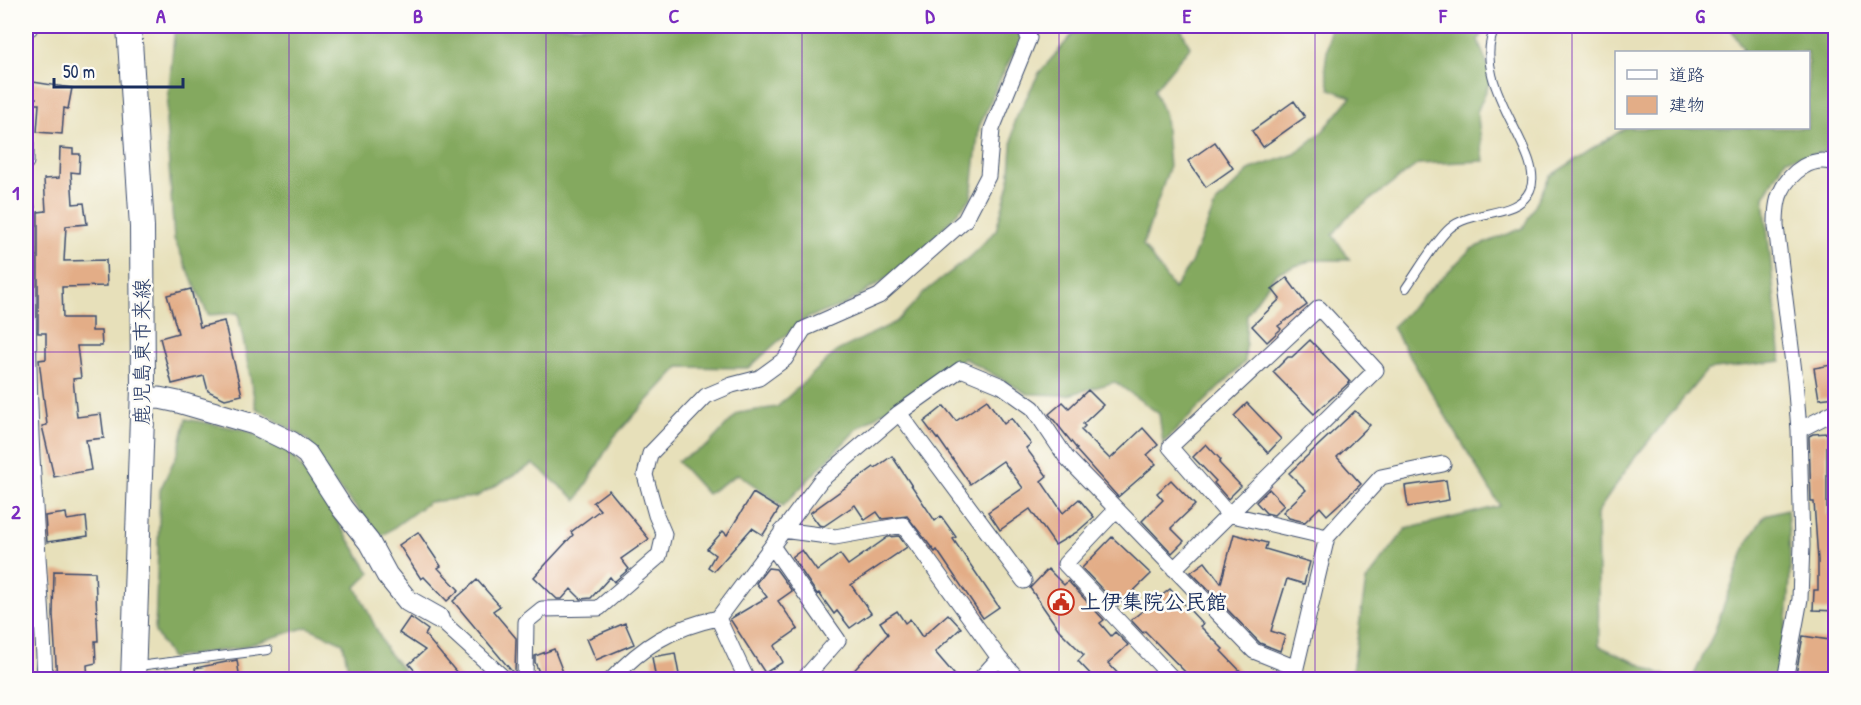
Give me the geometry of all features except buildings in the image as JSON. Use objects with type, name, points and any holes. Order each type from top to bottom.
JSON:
[{"type":"main road","name":"鹿児島東市来線","points":[[129,26],[142,227],[142,399],[133,673]]},
{"type":"street","points":[[525,680],[526,621],[542,609],[599,608],[659,556],[664,534],[656,515],[645,474],[650,454],[706,396],[732,385],[759,378],[784,359],[804,329],[879,296],[965,220],[987,176],[992,129],[1029,38],[1024,26]]},
{"type":"street","points":[[26,126],[26,162]]},
{"type":"street","points":[[1785,680],[1800,599],[1802,545],[1799,430],[1776,226],[1777,208],[1780,193],[1798,170],[1817,161],[1836,164]]},
{"type":"street","points":[[26,201],[34,506],[41,586],[45,680]]},
{"type":"street","points":[[1174,569],[1228,514],[1376,370],[1318,308],[1170,447],[1228,514],[1327,537]]},
{"type":"street","points":[[611,680],[632,657],[662,638],[688,625],[718,618],[782,530],[822,480],[899,413],[961,369],[1002,386],[1033,408],[1066,457],[1254,651],[1294,674],[1327,537],[1381,477],[1443,464]]},
{"type":"street","points":[[142,399],[159,398],[178,402],[254,424],[291,442],[307,454],[342,508],[369,542],[387,575],[408,601],[438,618],[506,680]]},
{"type":"street","points":[[1799,430],[1836,411]]},
{"type":"street","points":[[899,413],[1024,580]]},
{"type":"street","points":[[1116,510],[1065,564],[1173,680]]},
{"type":"street","points":[[782,530],[835,537],[903,525],[999,658],[1019,680]]},
{"type":"street","points":[[772,546],[838,640],[803,680]]},
{"type":"street","points":[[718,618],[747,680]]},
{"type":"street","points":[[980,680],[999,658]]},
{"type":"lane","points":[[1406,288],[1450,228],[1468,218],[1514,207],[1523,201],[1530,191],[1533,181],[1530,164],[1498,94],[1489,57],[1490,40],[1496,26]]},
{"type":"lane","points":[[133,673],[145,666],[268,650]]},
{"type":"green space","points":[[175,26],[1017,26],[1021,39],[979,127],[971,198],[911,263],[846,304],[807,318],[749,368],[679,367],[614,437],[577,500],[533,464],[476,497],[429,502],[382,536],[332,481],[308,440],[256,408],[238,313],[208,315],[174,239],[166,121]]},
{"type":"green space","points":[[1080,26],[1180,26],[1190,47],[1154,90],[1165,116],[1169,168],[1143,245],[1174,289],[1191,263],[1216,203],[1251,169],[1295,154],[1323,131],[1351,97],[1330,89],[1325,67],[1329,26],[1488,26],[1478,40],[1492,77],[1477,112],[1484,161],[1418,164],[1346,218],[1333,235],[1350,260],[1312,260],[1276,273],[1247,314],[1245,362],[1163,443],[1159,414],[1115,382],[1068,395],[1028,394],[964,358],[858,428],[783,506],[738,474],[707,494],[677,461],[707,446],[738,413],[777,407],[837,351],[896,322],[926,291],[972,255],[996,230],[1009,184],[1014,122],[1039,73]]},
{"type":"green space","points":[[1729,26],[1835,26],[1835,150],[1786,159],[1764,197],[1781,361],[1707,370],[1633,460],[1597,513],[1599,646],[1673,679],[1351,679],[1366,581],[1406,529],[1500,506],[1392,327],[1471,249],[1523,228],[1550,176],[1623,129],[1810,129],[1810,51],[1742,51],[1744,50]]},
{"type":"green space","points":[[186,419],[245,430],[288,451],[312,481],[370,573],[356,587],[387,651],[411,679],[350,679],[343,643],[307,627],[239,648],[171,658],[155,632],[160,490],[178,452]]},
{"type":"green space","points":[[1787,509],[1790,552],[1789,595],[1776,679],[1692,679],[1713,635],[1747,543],[1765,515]]},
{"type":"place","name":"上伊集院公民館","points":[[1061,602]]}]
